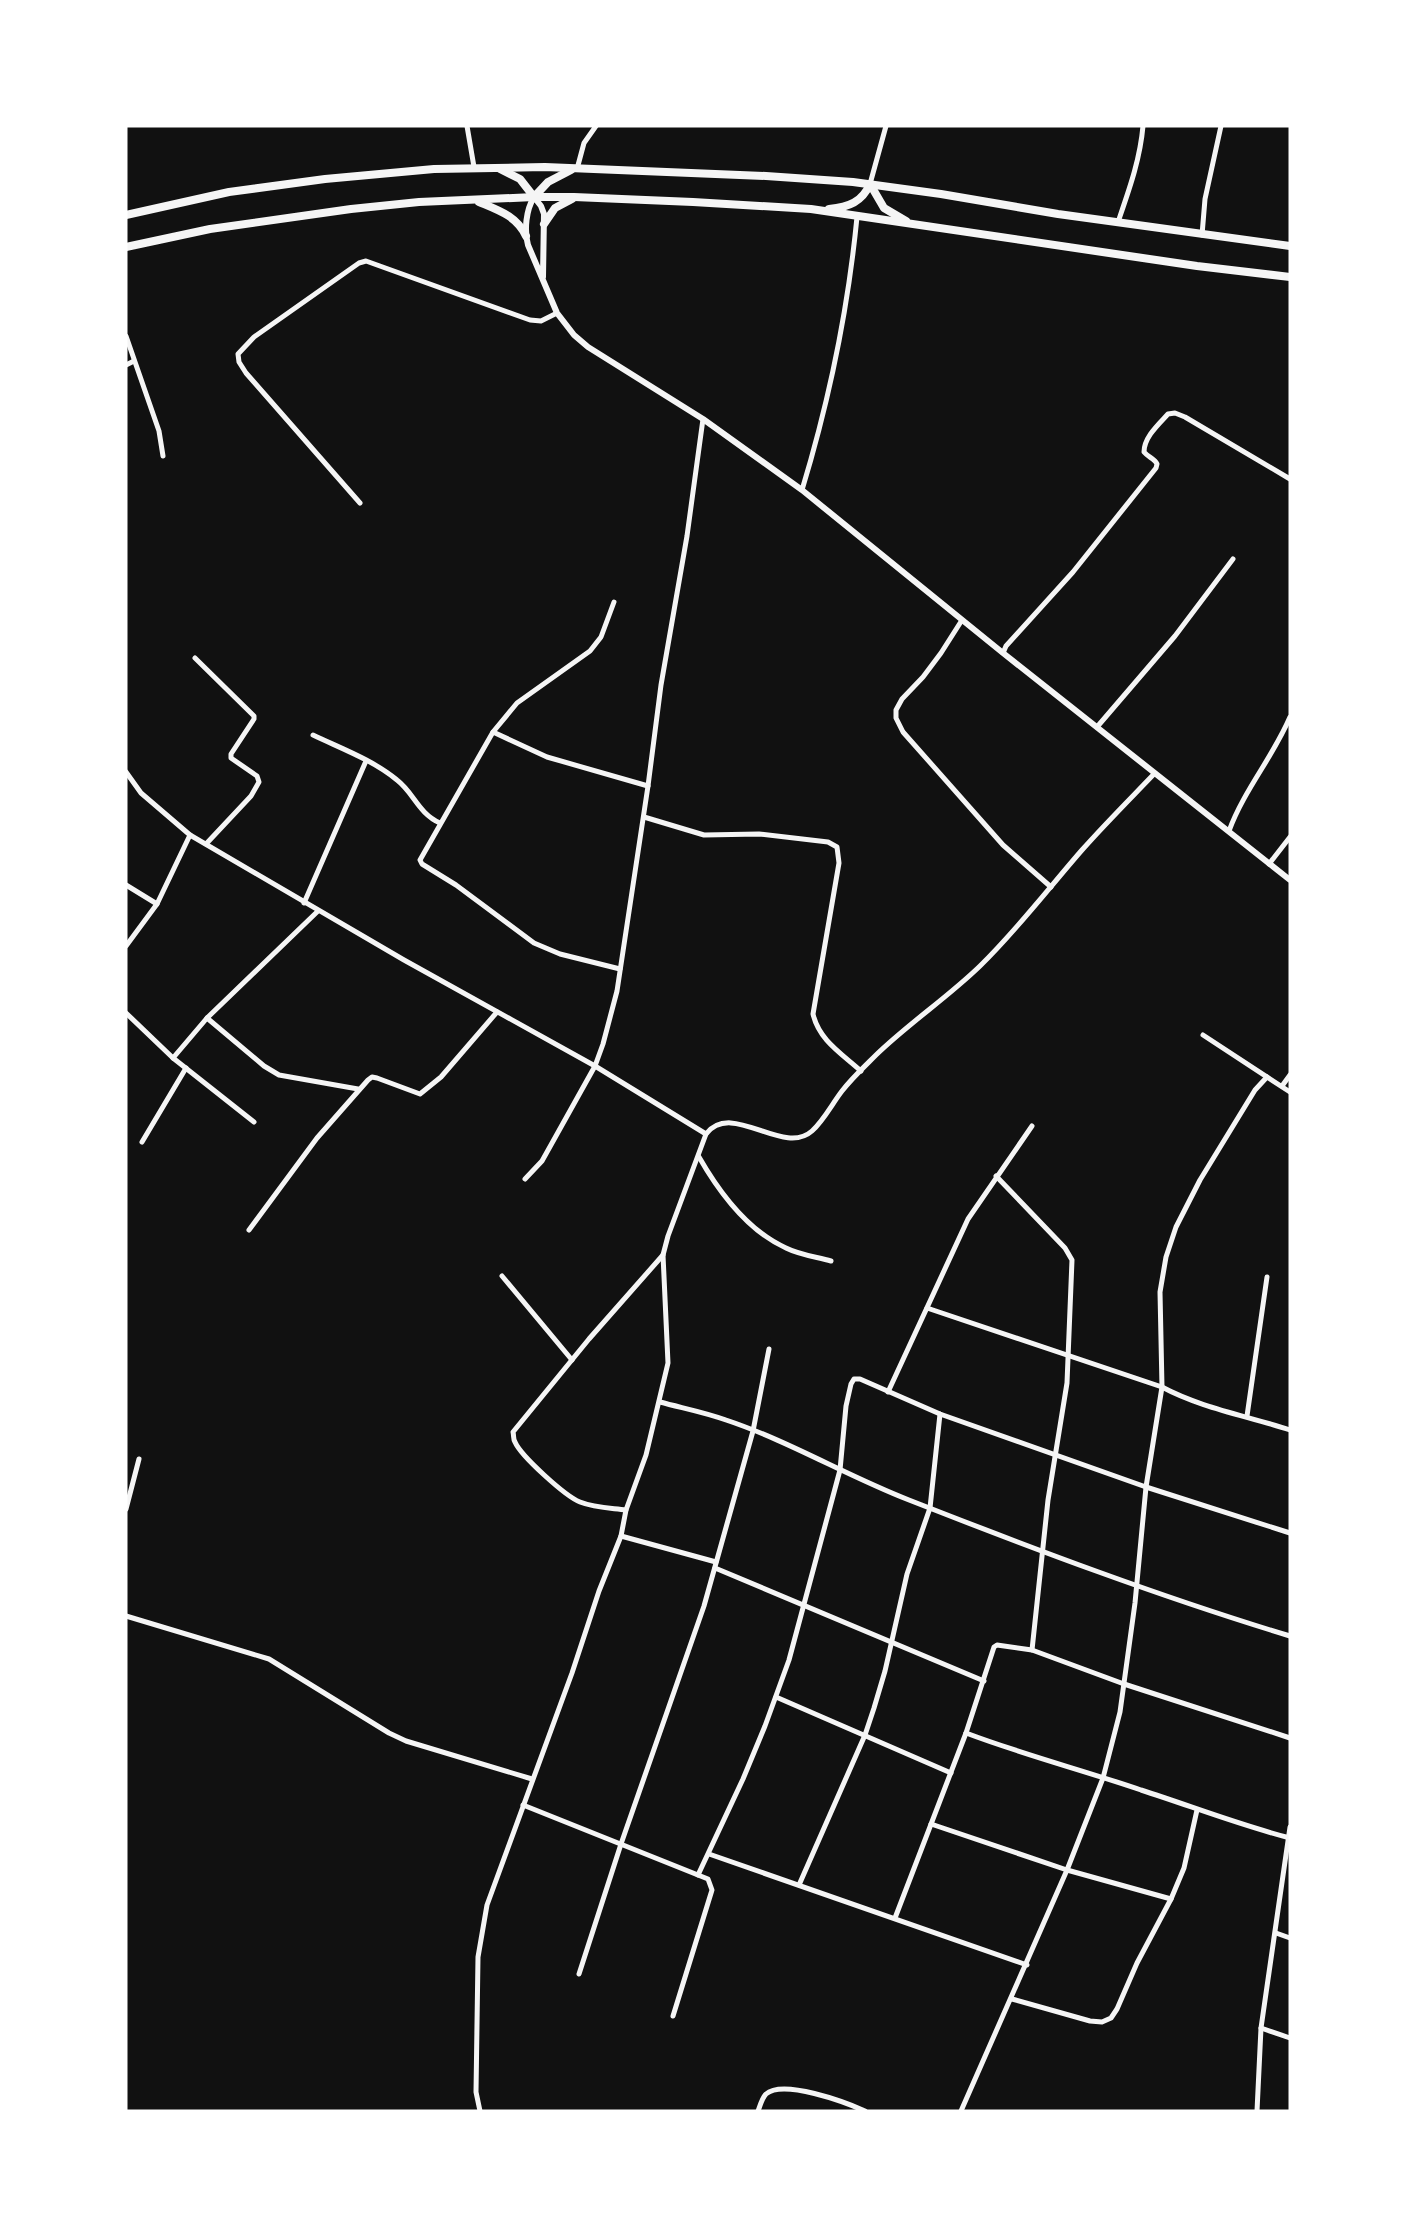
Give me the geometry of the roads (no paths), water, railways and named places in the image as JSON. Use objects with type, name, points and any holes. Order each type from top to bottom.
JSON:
[{"type":"main road","points":[[491,166],[520,179],[534,197]]},
{"type":"main road","points":[[126,214],[229,192],[284,184],[377,174],[491,166],[766,176],[870,184],[1202,235],[1290,246]]},
{"type":"main road","points":[[534,197],[548,182],[567,171],[577,169]]},
{"type":"main road","points":[[811,210],[849,206],[862,198],[870,184]]},
{"type":"main road","points":[[870,184],[884,208],[911,224]]},
{"type":"main road","points":[[544,224],[555,208],[574,197]]},
{"type":"main road","points":[[126,247],[210,229],[308,214],[419,202],[574,197],[811,210],[1197,266],[1290,277]]},
{"type":"main road","points":[[473,200],[510,216],[525,236]]},
{"type":"street","points":[[466,126],[474,167]]},
{"type":"street","points":[[577,169],[584,143],[596,126]]},
{"type":"street","points":[[870,184],[886,126]]},
{"type":"street","points":[[1202,235],[1205,199],[1221,126]]},
{"type":"street","points":[[1118,222],[1135,175],[1142,146],[1141,127]]},
{"type":"street","points":[[543,277],[544,224],[541,206],[534,197],[530,204],[525,236],[532,256],[557,313],[588,347],[747,448],[1290,880]]},
{"type":"street","points":[[802,490],[819,431],[837,353],[857,217]]},
{"type":"street","points":[[360,504],[246,373],[239,362],[238,354],[244,346],[359,263],[366,261],[530,320],[540,321],[557,313]]},
{"type":"street","points":[[126,336],[159,431],[163,456]]},
{"type":"street","points":[[126,365],[134,361]]},
{"type":"street","points":[[1003,653],[1006,646],[1073,572],[1155,468],[1156,461],[1147,456],[1144,446],[1157,425],[1168,414],[1175,413],[1185,417],[1290,479]]},
{"type":"street","points":[[525,1179],[542,1161],[595,1066],[617,991],[644,817],[661,685],[687,536],[703,419]]},
{"type":"street","points":[[1097,727],[1175,636],[1233,559]]},
{"type":"street","points":[[614,602],[602,637],[590,651],[517,704],[493,732],[420,860],[422,864],[456,885],[534,943],[560,954],[620,969]]},
{"type":"street","points":[[962,620],[923,677],[902,699],[896,718],[903,732],[1003,845],[1051,886]]},
{"type":"street","points":[[195,658],[254,716],[254,720],[231,754],[231,758],[257,776],[260,782],[251,796],[206,844]]},
{"type":"street","points":[[1229,831],[1238,807],[1279,742],[1290,717]]},
{"type":"street","points":[[493,732],[547,757],[648,786]]},
{"type":"street","points":[[313,735],[395,778],[406,788],[422,811],[440,822]]},
{"type":"street","points":[[304,903],[366,761]]},
{"type":"street","points":[[126,772],[141,793],[190,835],[318,911],[595,1066],[706,1134]]},
{"type":"street","points":[[480,2111],[476,2092],[478,1957],[487,1905],[572,1673],[599,1591],[621,1536],[626,1510],[646,1455],[668,1363],[663,1255],[706,1134],[711,1128],[729,1124],[758,1129],[785,1138],[796,1139],[811,1132],[843,1090],[893,1038],[952,992],[1010,936],[1051,886],[1154,774]]},
{"type":"street","points":[[644,817],[704,836],[759,834],[828,842],[837,847],[839,863],[813,1014],[816,1028],[826,1040],[861,1071]]},
{"type":"street","points":[[126,946],[157,904],[190,835]]},
{"type":"street","points":[[1269,864],[1290,837]]},
{"type":"street","points":[[126,885],[157,904]]},
{"type":"street","points":[[173,1058],[207,1018],[318,911]]},
{"type":"street","points":[[249,1230],[317,1138],[358,1089],[372,1077],[420,1094],[441,1077],[497,1012]]},
{"type":"street","points":[[126,1013],[173,1058],[254,1122]]},
{"type":"street","points":[[207,1018],[264,1066],[279,1075],[358,1089]]},
{"type":"street","points":[[1203,1035],[1290,1092]]},
{"type":"street","points":[[142,1142],[186,1068]]},
{"type":"street","points":[[1282,1086],[1290,1075]]},
{"type":"street","points":[[961,2111],[1067,1870],[1103,1778],[1120,1712],[1146,1487],[1162,1387],[1160,1292],[1166,1257],[1176,1227],[1200,1180],[1255,1090],[1266,1077]]},
{"type":"street","points":[[888,1392],[968,1219],[1032,1126]]},
{"type":"street","points":[[699,1158],[728,1202],[766,1236],[786,1248],[831,1261]]},
{"type":"street","points":[[996,1176],[1070,1255],[1072,1260],[1067,1383],[1041,1552],[1032,1650]]},
{"type":"street","points":[[626,1510],[596,1507],[578,1501],[548,1479],[515,1442],[513,1432],[663,1255]]},
{"type":"street","points":[[502,1276],[572,1360]]},
{"type":"street","points":[[1247,1416],[1267,1277]]},
{"type":"street","points":[[927,1308],[1162,1387],[1179,1396],[1290,1430]]},
{"type":"street","points":[[579,1974],[621,1844],[704,1606],[753,1431],[769,1349]]},
{"type":"street","points":[[698,1875],[747,1769],[789,1660],[840,1470],[846,1406],[854,1379],[860,1379],[940,1414],[1146,1487],[1290,1533]]},
{"type":"street","points":[[660,1402],[727,1420],[930,1508],[1041,1552],[1290,1636]]},
{"type":"street","points":[[799,1885],[865,1735],[885,1671],[890,1640],[907,1574],[930,1508],[940,1414]]},
{"type":"street","points":[[126,1509],[139,1459]]},
{"type":"street","points":[[621,1536],[716,1565],[984,1681]]},
{"type":"street","points":[[126,1616],[269,1659],[389,1733],[406,1741],[532,1779]]},
{"type":"street","points":[[895,1918],[966,1733],[994,1647],[997,1645],[1032,1650],[1124,1684],[1290,1738]]},
{"type":"street","points":[[776,1697],[951,1773]]},
{"type":"street","points":[[966,1733],[1018,1753],[1103,1778],[1261,1832],[1289,1838]]},
{"type":"street","points":[[524,1805],[708,1879],[712,1890],[673,2016]]},
{"type":"street","points":[[1012,1999],[1090,2021],[1102,2022],[1111,2018],[1171,1899],[1184,1868],[1197,1810]]},
{"type":"street","points":[[931,1824],[1067,1870],[1171,1899]]},
{"type":"street","points":[[1257,2111],[1261,2028],[1290,1827]]},
{"type":"street","points":[[709,1854],[1027,1965]]},
{"type":"street","points":[[1276,1933],[1290,1938]]},
{"type":"street","points":[[1261,2028],[1290,2038]]},
{"type":"street","points":[[758,2111],[764,2095],[776,2088],[817,2094],[865,2111]]}]
